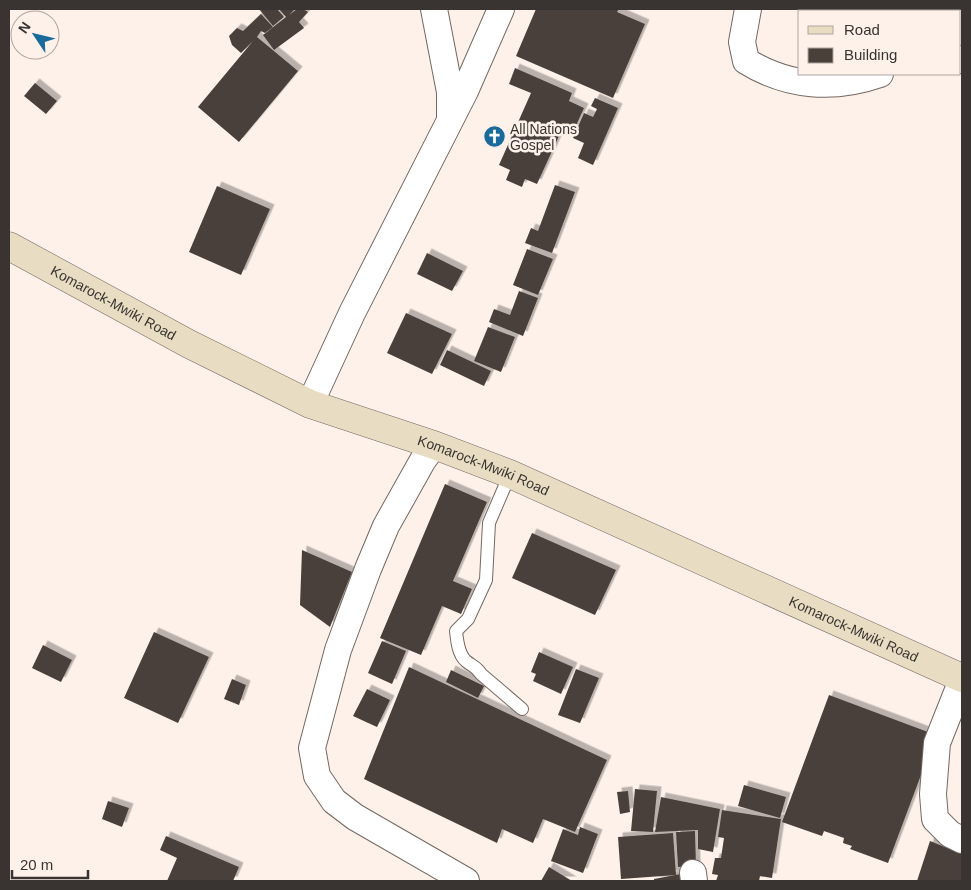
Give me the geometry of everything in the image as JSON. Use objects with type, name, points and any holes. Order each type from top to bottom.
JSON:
[{"type":"main road","name":"Komarock-Mwiki Road","points":[[9,246],[181,339],[310,404],[434,445],[510,474],[962,679]]},
{"type":"street","points":[[434,9],[450,92],[450,118]]},
{"type":"street","points":[[310,404],[352,313],[469,83],[501,9]]},
{"type":"street","points":[[748,9],[742,42],[746,61],[763,72],[816,85],[864,80],[877,75]]},
{"type":"street","points":[[434,445],[423,460],[386,526],[364,578],[338,650],[312,748],[318,776],[334,801],[355,816],[466,881]]},
{"type":"street","points":[[962,679],[937,743],[933,794],[935,819],[950,834],[962,840]]},
{"type":"lane","points":[[510,474],[489,523],[486,580],[468,618],[456,631],[464,660],[478,668],[481,674],[522,709]]},
{"type":"building","points":[[259,9],[277,9],[284,17],[273,26]]},
{"type":"building","points":[[279,9],[295,9],[289,15],[297,9],[303,9],[308,12],[299,22],[304,28],[274,50],[263,35],[286,17]]},
{"type":"building","points":[[536,9],[619,9],[617,12],[645,24],[613,98],[516,56]]},
{"type":"building","points":[[261,14],[273,27],[265,33],[261,31],[257,37],[298,71],[239,142],[198,107],[253,41],[241,53],[232,45],[229,36],[237,28],[243,31]]},
{"type":"building","points":[[515,68],[572,93],[569,101],[584,108],[574,130],[564,125],[537,184],[525,179],[522,187],[506,180],[510,170],[499,165],[531,93],[509,84]]},
{"type":"building","points":[[35,83],[57,101],[46,114],[24,96]]},
{"type":"building","points":[[595,98],[618,108],[593,165],[578,158],[584,143],[573,138],[584,113],[593,117],[597,109],[591,106]]},
{"type":"building","points":[[555,185],[575,192],[552,253],[525,243],[531,228],[538,231]]},
{"type":"building","points":[[217,186],[270,209],[241,275],[189,252]]},
{"type":"building","points":[[527,249],[553,259],[538,295],[513,285]]},
{"type":"building","points":[[427,253],[463,271],[452,291],[417,274]]},
{"type":"building","points":[[519,291],[538,298],[523,336],[489,322],[494,309],[510,315]]},
{"type":"building","points":[[406,313],[452,334],[432,374],[387,353]]},
{"type":"building","points":[[488,327],[515,337],[501,372],[474,361]]},
{"type":"building","points":[[447,350],[491,371],[484,386],[440,365]]},
{"type":"building","points":[[445,484],[487,502],[453,581],[472,589],[461,614],[442,606],[421,655],[380,638]]},
{"type":"building","points":[[532,533],[616,570],[595,615],[512,578]]},
{"type":"building","points":[[302,550],[352,572],[330,627],[300,605]]},
{"type":"building","points":[[154,632],[209,657],[178,723],[124,698]]},
{"type":"building","points":[[382,641],[406,651],[392,684],[368,673]]},
{"type":"building","points":[[43,645],[72,660],[61,682],[32,668]]},
{"type":"building","points":[[539,652],[573,667],[561,694],[533,681],[536,674],[531,672]]},
{"type":"building","points":[[409,667],[607,760],[575,832],[543,819],[533,843],[502,829],[497,843],[364,779]]},
{"type":"building","points":[[576,669],[599,678],[580,723],[558,715]]},
{"type":"building","points":[[451,670],[484,686],[478,698],[446,682]]},
{"type":"building","points":[[232,679],[246,685],[239,705],[224,699]]},
{"type":"building","points":[[367,689],[390,700],[377,727],[353,716]]},
{"type":"building","points":[[829,695],[936,735],[888,863],[850,849],[852,846],[843,843],[844,838],[824,831],[822,836],[782,822]]},
{"type":"building","points":[[744,785],[786,797],[780,818],[738,806]]},
{"type":"building","points":[[635,789],[657,791],[653,832],[631,831]]},
{"type":"building","points":[[628,791],[630,812],[620,814],[617,792]]},
{"type":"building","points":[[661,797],[720,809],[713,852],[698,849],[698,830],[655,832]]},
{"type":"building","points":[[108,801],[129,808],[122,827],[102,819]]},
{"type":"building","points":[[722,810],[781,819],[772,878],[760,876],[759,881],[716,881],[718,875],[712,874],[715,858],[721,858],[724,838],[718,837]]},
{"type":"building","points":[[580,827],[598,834],[583,873],[551,861],[563,829],[578,835]]},
{"type":"building","points":[[695,831],[696,866],[678,867],[676,832]]},
{"type":"building","points":[[673,833],[676,875],[621,879],[618,837]]},
{"type":"building","points":[[166,836],[239,867],[233,881],[167,881],[177,858],[160,850]]},
{"type":"building","points":[[930,841],[957,852],[960,847],[962,848],[962,881],[917,881]]},
{"type":"building","points":[[549,867],[572,881],[541,881]]},
{"type":"building","points":[[686,873],[687,881],[654,881],[654,879]]},
{"type":"place","name":"All Nations Gospel","points":[[494,137]]}]
